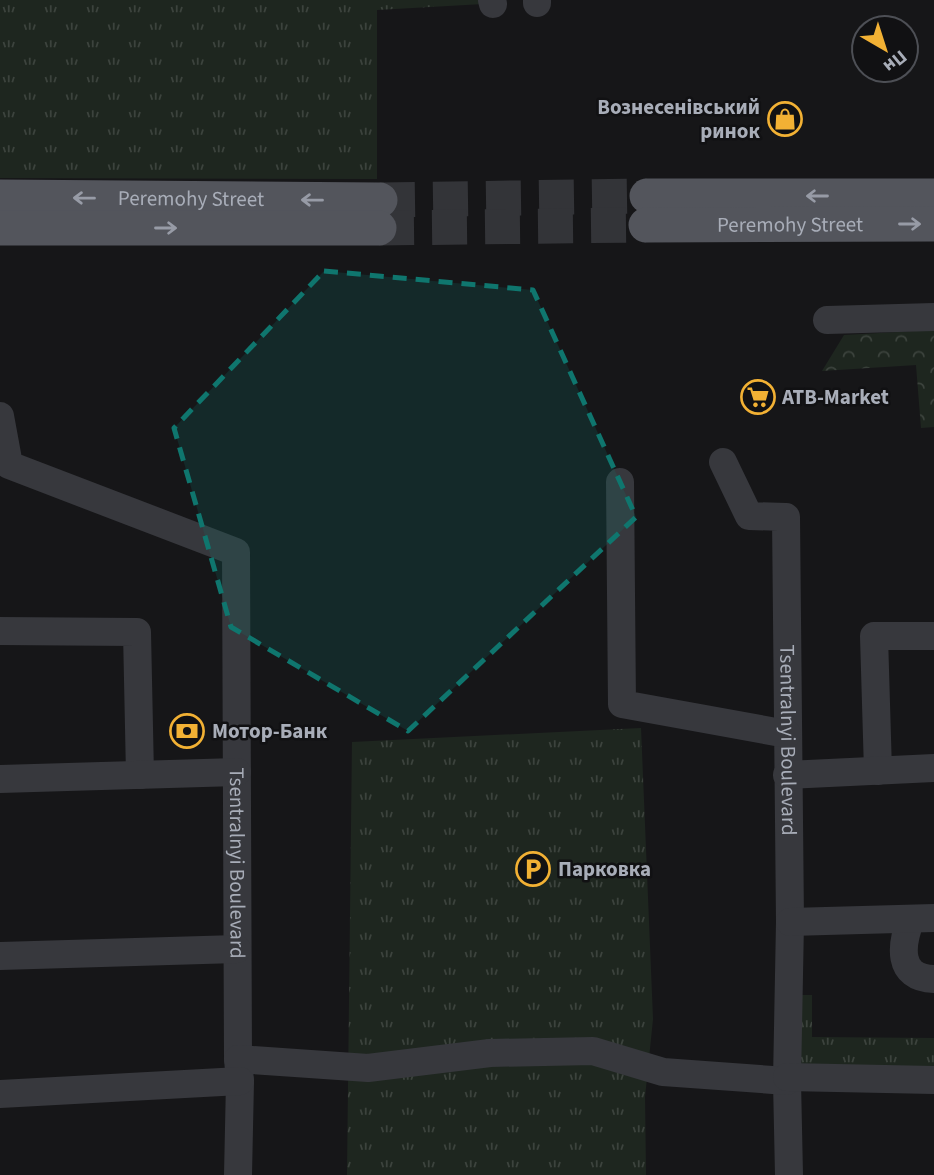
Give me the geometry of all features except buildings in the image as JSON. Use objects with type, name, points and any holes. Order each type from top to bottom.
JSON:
[{"type":"main road","name":"Peremohy Street","points":[[934,196],[646,210],[934,224]]},
{"type":"main road","name":"Peremohy Street","points":[[0,197],[379,214],[0,228]]},
{"type":"street","points":[[827,320],[934,317]]},
{"type":"street","name":"Tsentralnyi Boulevard","points":[[0,416],[9,465],[236,552],[238,1175]]},
{"type":"street","name":"Tsentralnyi Boulevard","points":[[723,461],[749,516],[786,517],[790,922],[787,1079],[789,1175]]},
{"type":"street","points":[[620,482],[622,704],[788,734]]},
{"type":"street","points":[[0,631],[137,632],[140,775]]},
{"type":"street","points":[[878,771],[874,636],[934,636]]},
{"type":"street","points":[[788,775],[934,768]]},
{"type":"street","points":[[0,779],[237,772]]},
{"type":"street","points":[[790,922],[913,922],[903,953],[905,962],[920,977],[934,979]]},
{"type":"street","points":[[0,956],[237,949]]},
{"type":"street","points":[[0,1094],[239,1070],[368,1068],[490,1053],[593,1052],[663,1072],[787,1079],[934,1080]]},
{"type":"highlighted area","points":[[324,271],[533,290],[636,517],[408,731],[231,627],[174,428]]},
{"type":"green space","points":[[0,0],[483,0],[483,4],[377,10],[377,179],[0,178]]},
{"type":"green space","points":[[934,330],[934,427],[921,428],[916,365],[822,371],[844,335]]},
{"type":"green space","points":[[641,728],[653,1019],[645,1097],[646,1175],[347,1175],[352,742]]},
{"type":"green space","points":[[788,995],[812,995],[812,1037],[934,1038],[934,1080],[787,1077]]},
{"type":"tunnel","points":[[380,200],[647,196]]},
{"type":"tunnel","points":[[379,228],[646,225]]},
{"type":"place","name":"Вознесенівський ринок","points":[[785,119]]},
{"type":"place","name":"ATB-Market","points":[[758,397]]},
{"type":"place","name":"Мотор-Банк","points":[[187,731]]},
{"type":"place","name":"Парковка","points":[[533,869]]}]
